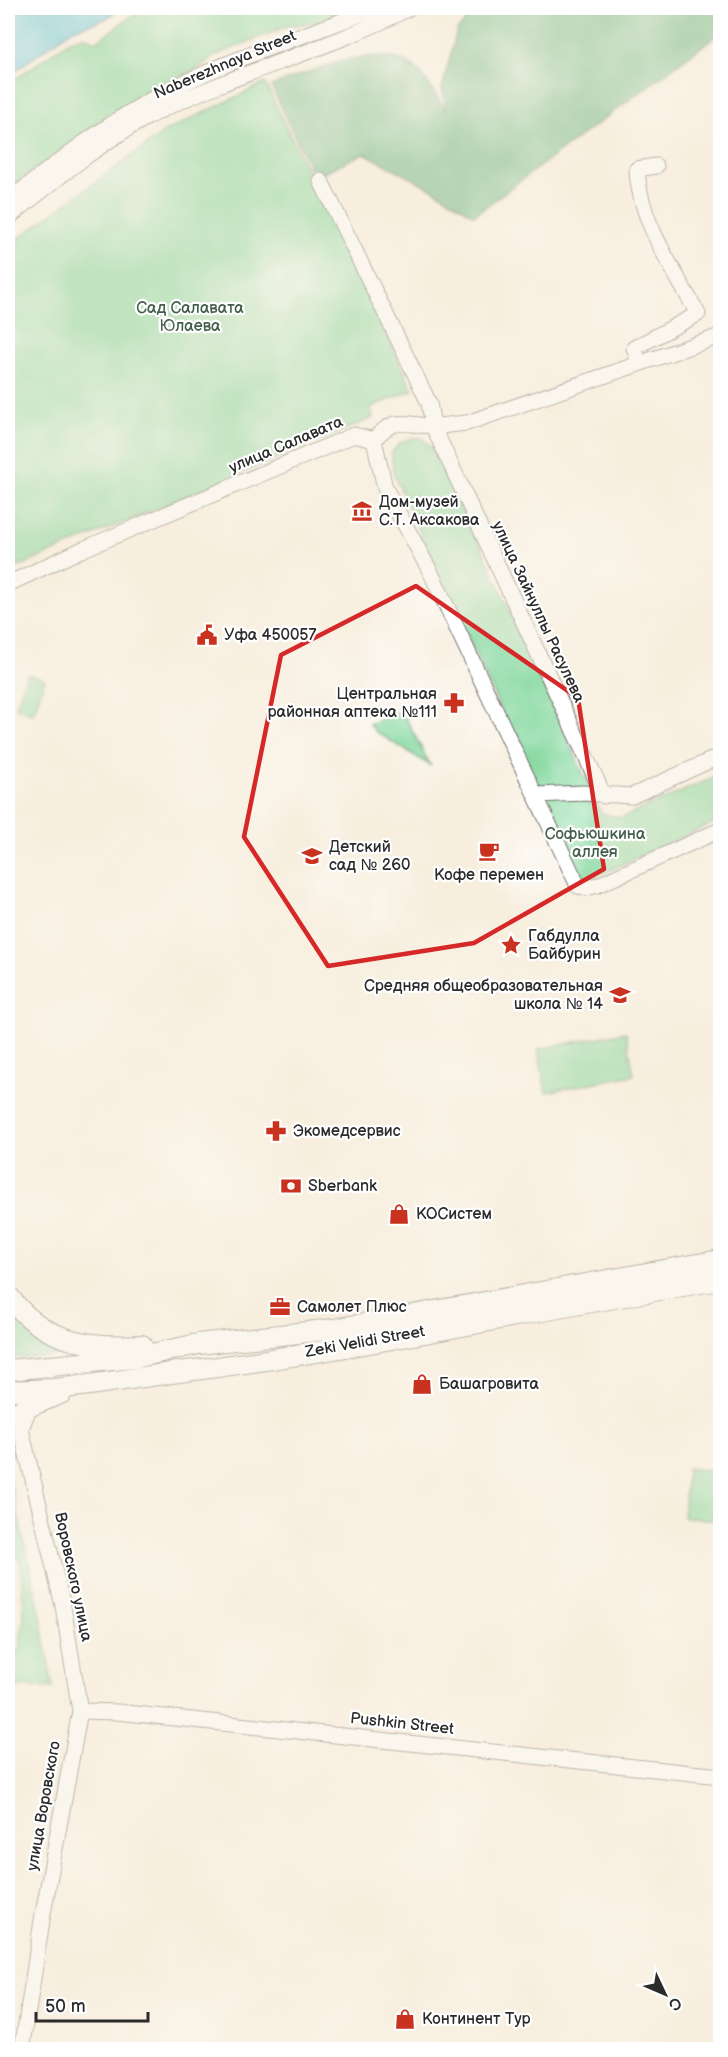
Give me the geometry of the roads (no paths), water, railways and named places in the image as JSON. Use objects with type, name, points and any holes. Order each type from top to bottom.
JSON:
[{"type":"main road","name":"Zeki Velidi Street","points":[[8,1370],[134,1358],[198,1344],[334,1329],[720,1260]]},
{"type":"main road","name":"Zeki Velidi Street","points":[[8,1390],[72,1388],[256,1362],[618,1296],[720,1280]]},
{"type":"main road","points":[[8,1295],[42,1328],[66,1340],[105,1347],[198,1344]]},
{"type":"main road","points":[[8,1421],[34,1404],[72,1388]]},
{"type":"street","name":"Naberezhnaya Street","points":[[8,201],[104,129],[150,100],[200,76],[376,8]]},
{"type":"street","name":"Naberezhnaya Street","points":[[8,218],[111,141],[157,112],[206,89],[409,8]]},
{"type":"street","points":[[639,362],[634,348],[698,314],[655,236],[638,185],[637,169],[656,166]]},
{"type":"street","name":"улица Зайнуллы Расулева","points":[[321,181],[429,404],[433,426],[603,796]]},
{"type":"street","points":[[720,336],[639,362],[478,420],[433,426],[400,422],[382,430],[374,440],[384,488],[431,573],[578,886],[586,888],[598,885],[720,830]]},
{"type":"street","name":"улица Салавата","points":[[8,584],[81,550],[354,435],[374,440]]},
{"type":"street","points":[[537,795],[583,793],[632,796],[720,756]]},
{"type":"street","name":"Воровского улица","points":[[34,1404],[27,1413],[21,1430],[63,1606],[80,1711]]},
{"type":"street","name":"Pushkin Street","points":[[80,1711],[117,1712],[720,1776]]},
{"type":"street","name":"улица Воровского","points":[[22,2049],[45,1902],[80,1711]]},
{"type":"water","points":[[8,8],[122,8],[105,19],[73,29],[8,76]]},
{"type":"place","name":"Дом-музей С.Т. Аксакова","points":[[362,511]]},
{"type":"place","name":"Уфа 450057","points":[[207,635]]},
{"type":"place","name":"Центральная районная аптека №111","points":[[454,703]]},
{"type":"place","name":"Кофе перемен","points":[[489,851]]},
{"type":"place","name":"Детский сад № 260","points":[[312,856]]},
{"type":"place","name":"Габдулла Байбурин","points":[[511,945]]},
{"type":"place","name":"Средняя общеобразовательная школа № 14","points":[[620,995]]},
{"type":"place","name":"Экомедсервис","points":[[276,1131]]},
{"type":"place","name":"Sberbank","points":[[291,1186]]},
{"type":"place","name":"КОСистем","points":[[399,1214]]},
{"type":"place","name":"Самолет Плюс","points":[[280,1307]]},
{"type":"place","name":"Башагровита","points":[[422,1384]]},
{"type":"place","name":"Континент Тур","points":[[405,2019]]},
{"type":"park label","name":"Сад Салавата Юлаева","points":[[190,317]]},
{"type":"park label","name":"Софьюшкина аллея","points":[[595,843]]}]
